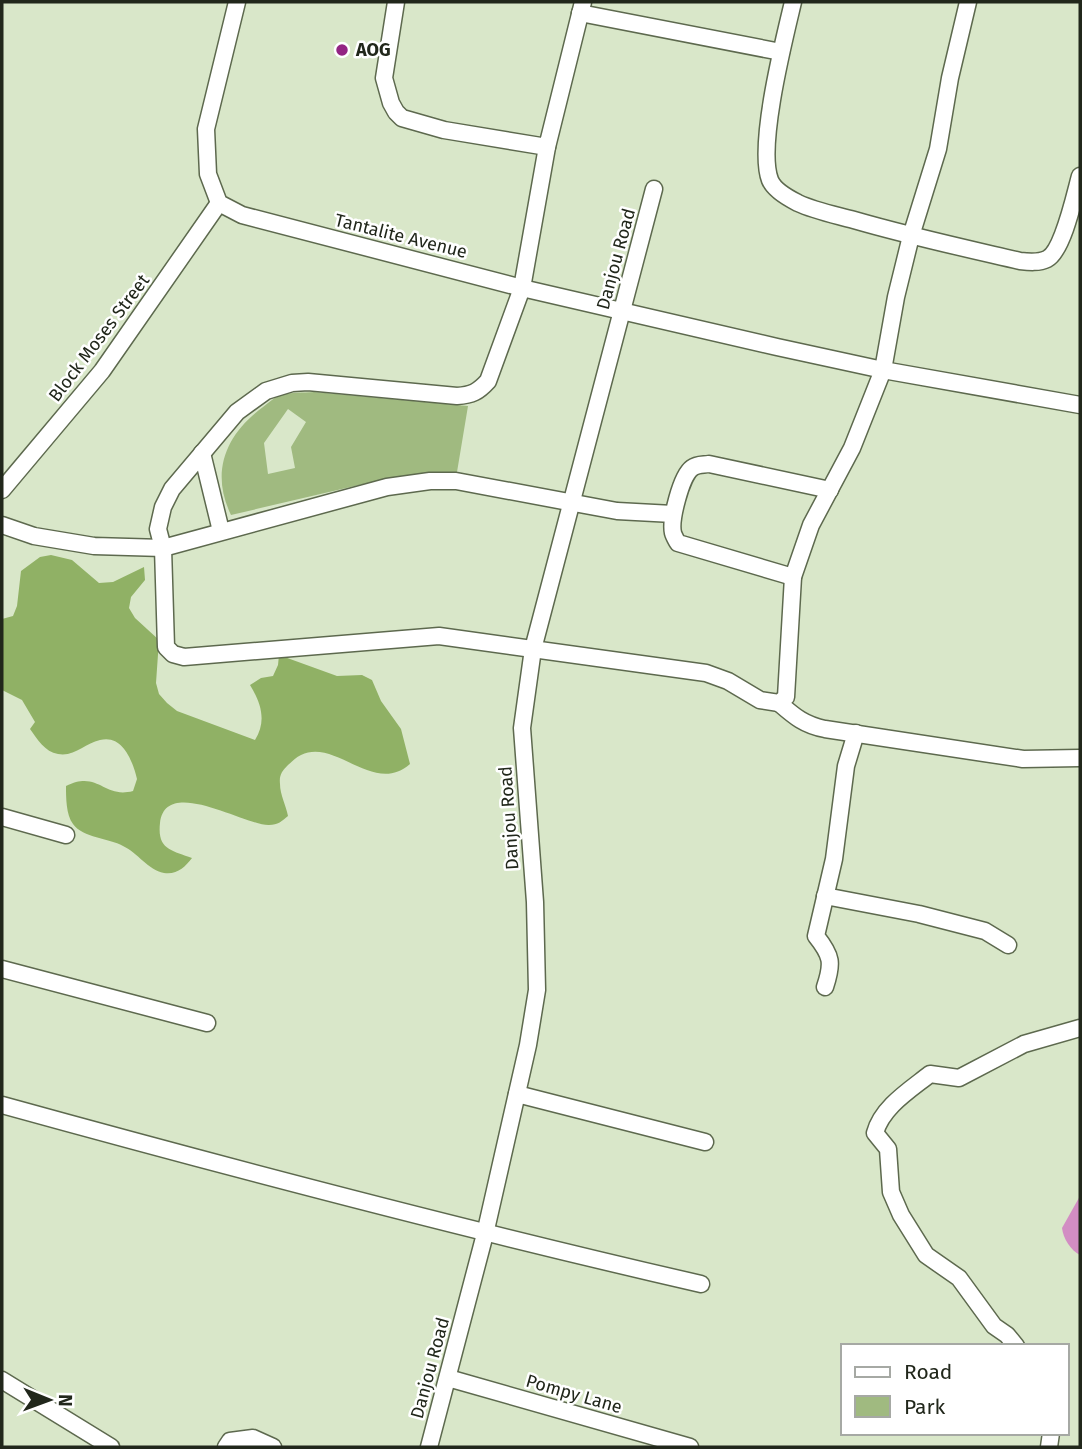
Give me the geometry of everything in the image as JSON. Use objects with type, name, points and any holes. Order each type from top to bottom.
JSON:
[{"type":"street","points":[[219,203],[208,174],[206,129],[237,2]]},
{"type":"street","points":[[396,2],[384,78],[391,103],[402,118],[444,130],[547,147]]},
{"type":"street","points":[[793,2],[781,52],[766,146],[766,166],[770,183],[782,194],[800,204],[911,236],[1035,262],[1049,258],[1058,248],[1080,176]]},
{"type":"street","points":[[779,703],[786,697],[793,577],[811,525],[852,448],[883,370],[896,297],[911,236],[938,149],[950,78],[968,2]]},
{"type":"street","points":[[781,52],[582,8],[547,147],[522,288],[488,382],[470,396],[308,382],[292,383],[266,391],[237,412],[172,489],[163,507],[159,528],[163,548],[166,647],[173,654],[184,657],[439,636],[706,673],[728,681],[760,700],[779,703],[799,721],[809,726],[1023,759],[1080,758]]},
{"type":"street","name":"Danjou Road","points":[[429,1447],[485,1234],[517,1094],[537,990],[538,957],[522,729],[533,649],[654,189]]},
{"type":"street","name":"Tantalite Avenue","points":[[219,203],[242,215],[622,312],[883,370],[1080,405]]},
{"type":"street","name":"Block Moses Street","points":[[2,490],[102,371],[219,203]]},
{"type":"street","points":[[202,453],[221,531]]},
{"type":"street","points":[[793,577],[678,543],[673,534],[673,514],[683,483],[690,469],[709,464],[830,490]]},
{"type":"street","points":[[2,525],[34,536],[94,546],[163,548],[387,487],[430,481],[456,481],[617,511],[673,514]]},
{"type":"street","points":[[825,987],[832,965],[816,936],[836,848],[846,766],[856,733]]},
{"type":"street","points":[[2,817],[66,835]]},
{"type":"street","points":[[825,896],[985,930],[1008,946]]},
{"type":"street","points":[[2,969],[207,1023]]},
{"type":"street","points":[[1014,1344],[994,1326],[959,1278],[926,1255],[901,1215],[891,1192],[888,1149],[875,1133],[878,1121],[900,1098],[930,1074],[959,1078],[1024,1044],[1080,1028]]},
{"type":"street","points":[[517,1094],[705,1142]]},
{"type":"street","points":[[2,1105],[485,1234],[701,1284]]},
{"type":"street","name":"Pompy Lane","points":[[447,1378],[690,1447]]},
{"type":"street","points":[[2,1380],[111,1447]]},
{"type":"street","points":[[228,1444],[254,1438],[273,1447]]},
{"type":"green space","points":[[314,392],[468,406],[457,472],[389,478],[231,515],[222,484],[222,469],[225,455],[239,429],[279,396]],"holes":[[[288,409],[306,422],[291,447],[295,468],[268,474],[264,443]]]},
{"type":"green space","points":[[51,555],[72,560],[99,583],[113,582],[144,567],[145,580],[131,597],[129,608],[135,618],[159,640],[156,683],[159,694],[177,711],[255,740],[262,719],[250,685],[261,678],[273,676],[279,655],[337,676],[362,675],[372,680],[381,701],[401,729],[410,764],[396,772],[383,774],[328,754],[314,752],[301,755],[281,773],[281,792],[288,816],[272,825],[208,806],[176,803],[165,809],[160,823],[161,839],[167,848],[192,858],[173,873],[158,871],[123,846],[77,829],[69,816],[66,786],[86,781],[123,792],[133,791],[137,779],[126,751],[115,741],[100,740],[70,754],[49,751],[30,729],[35,722],[22,700],[2,690],[2,619],[13,616],[17,606],[21,571],[40,557]]},
{"type":"shaded area","points":[[1080,1196],[1080,1255],[1068,1244],[1062,1228]]},
{"type":"place","name":"AOG","points":[[342,50]]}]
